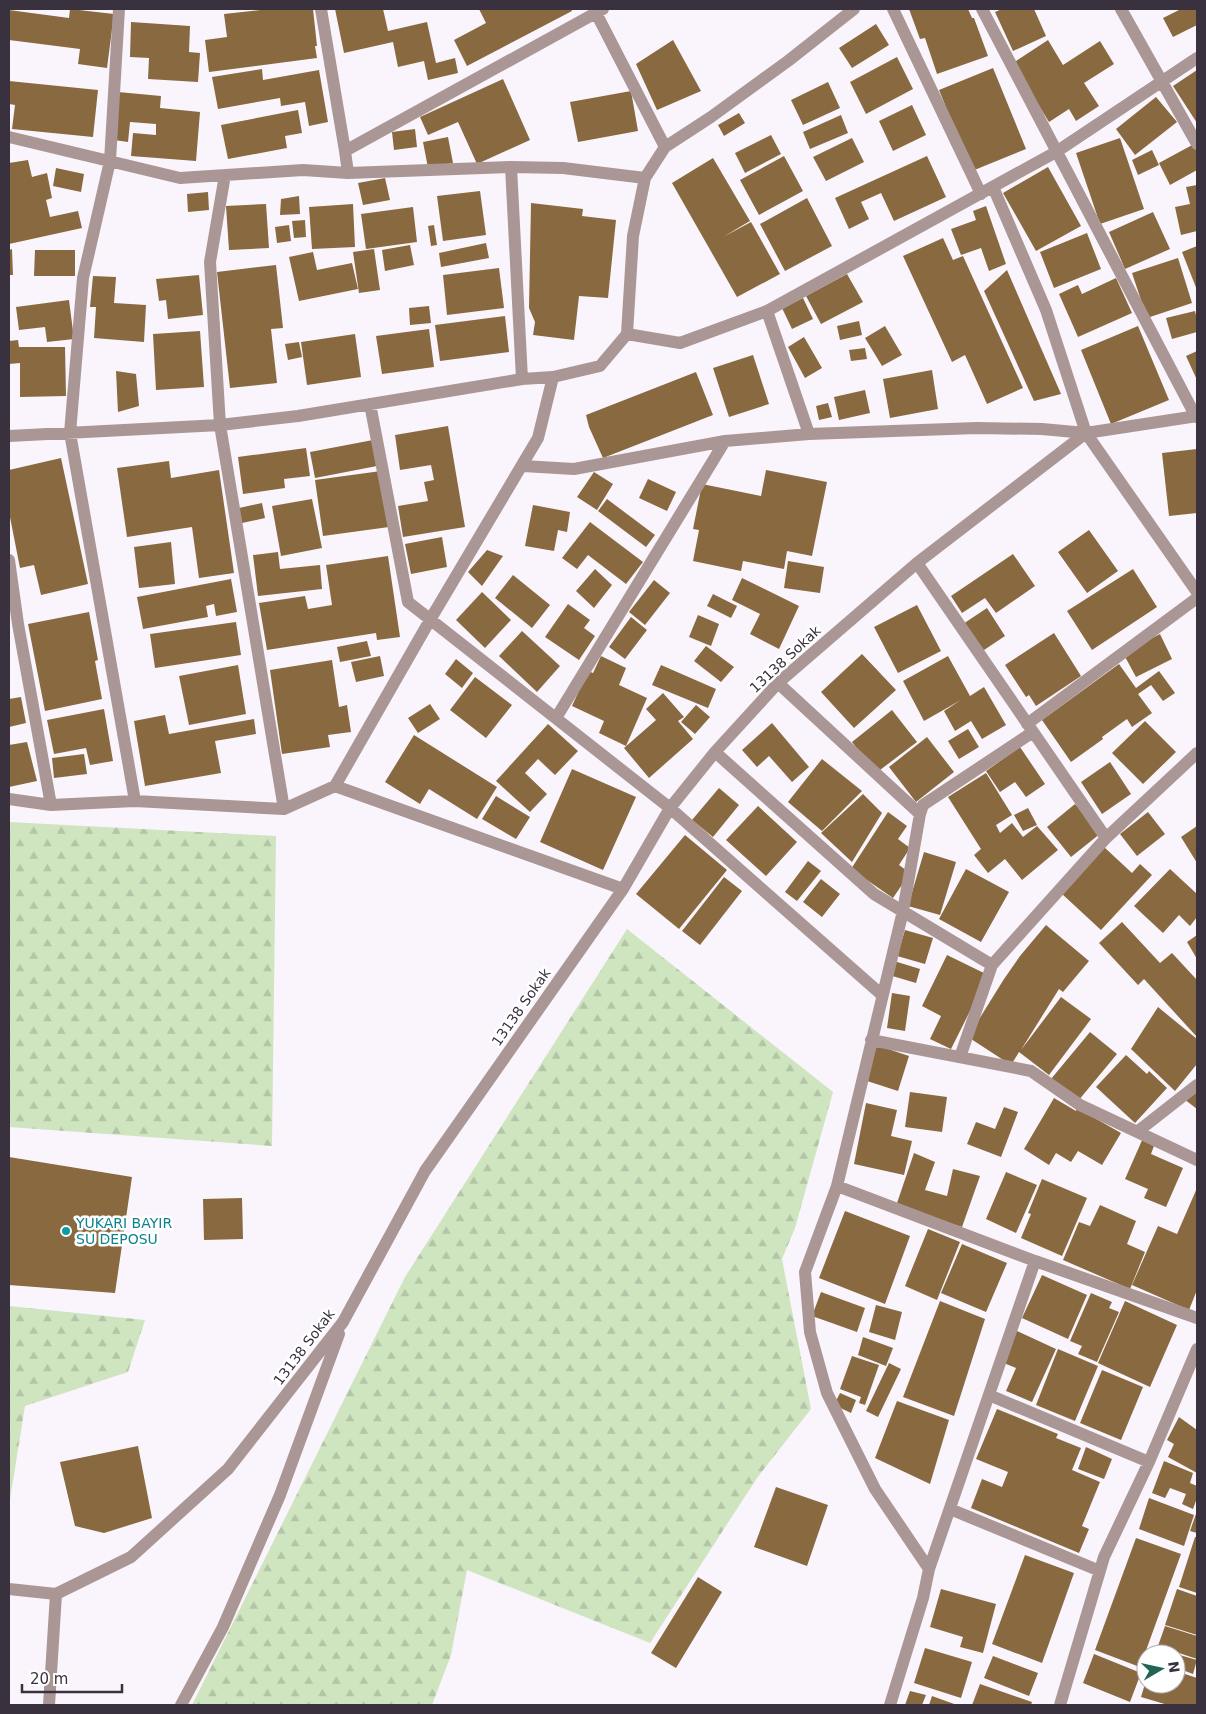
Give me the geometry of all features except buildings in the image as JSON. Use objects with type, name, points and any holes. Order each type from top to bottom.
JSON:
[{"type":"street","points":[[119,9],[110,161],[83,278],[70,432],[136,801]]},
{"type":"street","points":[[321,9],[348,173]]},
{"type":"street","points":[[9,436],[220,425],[298,416],[522,379],[553,377],[600,366],[626,334],[633,236],[645,178],[665,147],[711,117],[780,67],[854,9]]},
{"type":"street","points":[[893,9],[981,194]]},
{"type":"street","points":[[523,466],[574,469],[725,442],[808,434],[977,428],[1042,429],[1086,433],[1197,416],[982,9]]},
{"type":"street","points":[[1121,9],[1197,144]]},
{"type":"street","points":[[345,150],[598,10],[665,147]]},
{"type":"street","points":[[626,334],[680,343],[767,310],[1056,152],[1197,58]]},
{"type":"street","points":[[9,137],[180,178],[303,170],[348,173],[511,167],[563,168],[645,178]]},
{"type":"street","points":[[511,167],[522,379]]},
{"type":"street","points":[[225,175],[210,262],[220,425],[284,809]]},
{"type":"street","points":[[993,187],[1043,302],[1086,433],[1197,592]]},
{"type":"street","points":[[767,310],[808,434]]},
{"type":"street","points":[[9,799],[51,805],[136,801],[284,809],[334,786],[538,438],[553,377]]},
{"type":"street","points":[[370,404],[408,602],[670,808],[882,995]]},
{"type":"street","name":"13138 Sokak","points":[[56,1594],[131,1557],[228,1469],[343,1322],[425,1171],[623,888],[670,808],[715,752],[778,683],[918,563],[1086,433]]},
{"type":"street","points":[[556,718],[725,442]]},
{"type":"street","points":[[9,560],[13,625],[51,805]]},
{"type":"street","points":[[918,563],[1106,838]]},
{"type":"street","points":[[929,1569],[876,1489],[827,1394],[810,1332],[805,1272],[837,1186],[903,911],[920,814],[923,805],[1030,728],[1197,598]]},
{"type":"street","points":[[778,683],[920,814]]},
{"type":"street","points":[[715,752],[874,894],[992,965]]},
{"type":"street","points":[[960,1058],[992,965],[1106,838],[1197,753]]},
{"type":"street","points":[[334,786],[623,888]]},
{"type":"street","points":[[872,1040],[1031,1071],[1080,1105],[1197,1160]]},
{"type":"street","points":[[1137,1132],[1197,1085]]},
{"type":"street","points":[[837,1186],[1035,1261],[1197,1318]]},
{"type":"street","points":[[890,1705],[929,1569],[1035,1261]]},
{"type":"street","points":[[181,1705],[223,1627],[280,1495],[343,1322]]},
{"type":"street","points":[[1060,1705],[1104,1557],[1149,1462],[1197,1349]]},
{"type":"street","points":[[989,1395],[1149,1462]]},
{"type":"street","points":[[950,1509],[1100,1571]]},
{"type":"street","points":[[9,1589],[56,1594],[49,1705]]},
{"type":"green space","points":[[9,822],[276,836],[272,1146],[9,1127]]},
{"type":"green space","points":[[627,929],[833,1092],[795,1228],[782,1259],[811,1409],[757,1478],[650,1643],[467,1570],[451,1655],[432,1705],[192,1705],[405,1277]]},
{"type":"green space","points":[[9,1306],[145,1320],[128,1372],[25,1406],[9,1506]]},
{"type":"place","name":"YUKARI BAYIR SU DEPOSU","points":[[66,1231]]}]
